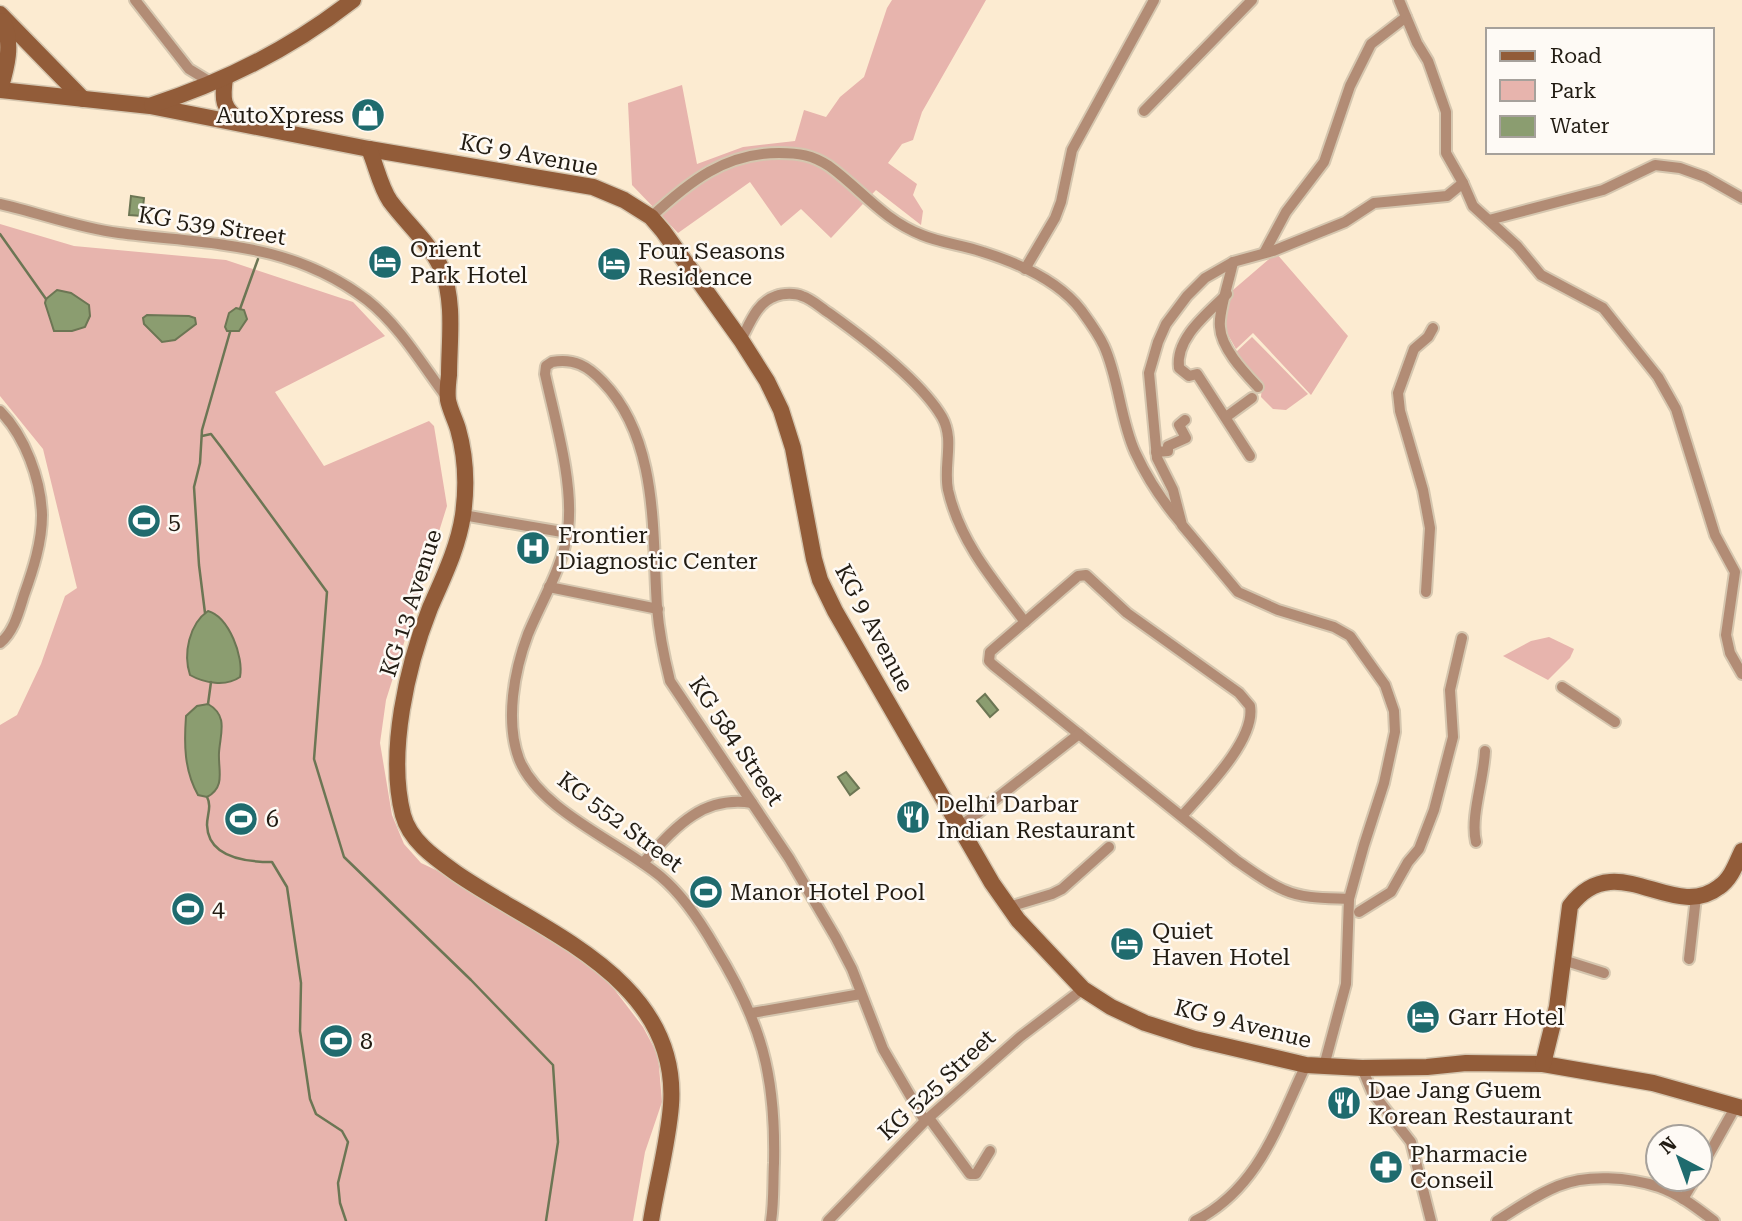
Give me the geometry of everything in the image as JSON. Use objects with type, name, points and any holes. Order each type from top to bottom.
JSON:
[{"type":"main road","points":[[150,106],[219,81],[327,20],[353,0]]},
{"type":"main road","points":[[0,15],[8,34],[9,47],[0,90]]},
{"type":"main road","points":[[0,15],[83,99]]},
{"type":"main road","points":[[219,81],[225,107],[246,124]]},
{"type":"main road","name":"KG 9 Avenue","points":[[0,90],[187,112],[369,149],[593,187],[624,200],[651,217],[680,253],[767,381],[781,410],[793,448],[811,547],[820,580],[835,611],[992,883],[1039,944],[1083,989],[1111,1007],[1145,1023],[1229,1048],[1306,1065],[1362,1068],[1427,1067],[1466,1063],[1543,1064],[1653,1083],[1739,1107]]},
{"type":"main road","points":[[187,112],[193,92]]},
{"type":"main road","name":"KG 13 Avenue","points":[[369,149],[389,199],[413,227],[444,275],[450,311],[448,399],[466,464],[463,515],[454,551],[411,665],[402,713],[399,751],[403,814],[409,831],[440,862],[595,959],[628,991],[650,1019],[664,1049],[671,1104],[651,1221]]},
{"type":"main road","points":[[1543,1064],[1557,1007],[1570,906],[1580,892],[1592,886],[1614,882],[1632,883],[1665,893],[1696,897],[1709,894],[1725,882],[1742,851]]},
{"type":"street","points":[[135,0],[189,69],[219,81]]},
{"type":"street","points":[[1025,269],[1055,218],[1072,150],[1154,0]]},
{"type":"street","points":[[1144,111],[1252,0]]},
{"type":"street","points":[[1399,0],[1428,61],[1446,112],[1446,153],[1473,206],[1517,246],[1541,275],[1603,308],[1658,377],[1676,409],[1715,535],[1735,572],[1726,635],[1730,653],[1742,674]]},
{"type":"street","points":[[1264,253],[1286,212],[1324,162],[1350,86],[1371,44],[1406,17]]},
{"type":"street","points":[[651,217],[682,188],[723,163],[755,154],[801,153],[813,156],[831,168],[895,223],[933,239],[983,252],[1058,286],[1093,326],[1105,348],[1134,451],[1154,488],[1238,592],[1278,610],[1334,627],[1350,636],[1385,684],[1394,711],[1395,732],[1384,783],[1349,899],[1346,984],[1325,1066]]},
{"type":"street","points":[[1489,220],[1603,190],[1655,165],[1680,168],[1724,186],[1742,198]]},
{"type":"street","points":[[1182,524],[1173,490],[1156,452],[1149,373],[1166,324],[1187,296],[1205,278],[1233,262],[1345,222],[1374,202],[1447,196],[1463,183]]},
{"type":"street","name":"KG 539 Street","points":[[0,204],[86,228],[249,248],[301,261],[339,281],[384,315],[448,399]]},
{"type":"street","points":[[1233,262],[1220,328],[1236,360],[1258,387]]},
{"type":"street","points":[[1227,294],[1186,339],[1178,360],[1179,368],[1189,376],[1197,374],[1250,456]]},
{"type":"street","points":[[741,340],[762,303],[778,295],[802,295],[850,328],[899,369],[943,418],[949,432],[946,462],[948,489],[965,537],[983,569],[1025,622]]},
{"type":"street","points":[[1426,592],[1430,528],[1423,491],[1400,411],[1398,393],[1414,349],[1428,337],[1433,328]]},
{"type":"street","name":"KG 584 Street","points":[[546,366],[559,360],[586,366],[617,396],[638,438],[651,509],[658,609],[664,659],[670,681],[789,858],[836,938],[852,969],[883,1049],[927,1119],[970,1174],[979,1171],[990,1151]]},
{"type":"street","name":"KG 552 Street","points":[[546,366],[545,374],[568,494],[568,533],[549,587],[527,636],[516,679],[512,711],[513,741],[521,762],[554,803],[643,863],[680,894],[707,933],[752,1013],[769,1074],[775,1129],[771,1221]]},
{"type":"street","points":[[1226,417],[1252,398]]},
{"type":"street","points":[[0,411],[17,433],[28,456],[39,490],[42,515],[33,570],[17,617],[6,638],[0,643]]},
{"type":"street","points":[[1156,452],[1168,451],[1168,446],[1186,438],[1178,425],[1185,420]]},
{"type":"street","points":[[463,515],[568,533]]},
{"type":"street","points":[[1182,816],[1214,779],[1246,732],[1251,711],[1246,699],[1127,613],[1086,575],[1078,576],[990,652],[989,661],[1237,861],[1285,890],[1304,896],[1349,899]]},
{"type":"street","points":[[549,587],[658,609]]},
{"type":"street","points":[[1731,601],[1742,593]]},
{"type":"street","points":[[1359,912],[1391,892],[1408,862],[1419,849],[1434,810],[1453,737],[1450,690],[1462,638]]},
{"type":"street","points":[[1562,687],[1615,722]]},
{"type":"street","points":[[960,827],[1079,734]]},
{"type":"street","points":[[1476,842],[1473,830],[1484,773],[1485,751]]},
{"type":"street","points":[[643,863],[684,821],[703,808],[735,800],[752,803]]},
{"type":"street","points":[[1009,907],[1062,889],[1109,847]]},
{"type":"street","points":[[1689,959],[1696,897]]},
{"type":"street","points":[[1563,960],[1604,974]]},
{"type":"street","name":"KG 525 Street","points":[[828,1221],[927,1119],[1020,1037],[1083,989]]},
{"type":"street","points":[[752,1013],[861,994]]},
{"type":"street","points":[[1195,1221],[1228,1200],[1246,1182],[1258,1165],[1306,1065]]},
{"type":"street","points":[[1362,1068],[1372,1091],[1411,1142],[1431,1221]]},
{"type":"street","points":[[1714,1147],[1739,1107]]},
{"type":"street","points":[[1497,1221],[1531,1199],[1560,1185],[1581,1180],[1610,1179],[1660,1187],[1714,1221]]},
{"type":"street","points":[[1683,1199],[1687,1193]]},
{"type":"green space","points":[[892,0],[986,0],[922,112],[913,140],[902,144],[888,163],[917,184],[913,195],[923,211],[921,225],[876,190],[831,238],[801,209],[781,226],[750,182],[678,233],[632,185],[628,103],[682,85],[697,164],[743,147],[795,141],[804,110],[826,117],[840,97],[864,77]]},
{"type":"green space","points":[[0,224],[74,246],[226,260],[353,302],[385,336],[275,392],[324,466],[429,421],[434,426],[447,506],[386,700],[380,743],[392,815],[404,844],[421,863],[582,957],[614,989],[643,1027],[658,1055],[662,1102],[645,1152],[633,1221],[0,1221],[0,725],[17,715],[41,664],[65,596],[77,588],[43,449],[0,396]]},
{"type":"green space","points":[[1276,253],[1348,336],[1311,395],[1253,333],[1236,349],[1223,326],[1233,290]]},
{"type":"green space","points":[[1252,337],[1308,394],[1286,410],[1273,409],[1261,397],[1262,385],[1235,353]]},
{"type":"green space","points":[[1549,637],[1574,649],[1570,658],[1548,680],[1503,656],[1531,641]]},
{"type":"water","points":[[131,196],[144,198],[142,216],[129,215]]},
{"type":"water","points":[[57,290],[71,293],[89,305],[90,316],[85,327],[72,331],[54,331],[45,303]]},
{"type":"water","points":[[236,308],[244,310],[247,319],[239,331],[227,331],[225,327],[229,313]]},
{"type":"water","points":[[147,315],[189,316],[195,318],[196,324],[175,340],[162,342],[144,324],[143,318]]},
{"type":"water","points":[[208,611],[216,615],[228,629],[240,659],[240,677],[228,682],[215,683],[190,675],[187,658],[189,640],[196,624]]},
{"type":"water","points":[[985,694],[998,710],[990,717],[977,701]]},
{"type":"water","points":[[208,704],[219,714],[222,726],[219,783],[207,797],[198,795],[193,786],[186,757],[185,737],[186,716],[197,706]]},
{"type":"water","points":[[846,772],[859,788],[850,795],[838,777]]},
{"type":"waterway","points":[[0,234],[46,299]]},
{"type":"waterway","points":[[240,309],[258,259]]},
{"type":"waterway","points":[[205,613],[194,487],[200,463],[202,430],[230,332]]},
{"type":"waterway","points":[[202,436],[211,434],[327,592],[314,759],[344,857],[471,980],[553,1065],[558,1142],[546,1221]]},
{"type":"waterway","points":[[208,704],[211,682]]},
{"type":"waterway","points":[[207,797],[207,825],[214,845],[240,859],[272,862],[287,887],[301,983],[300,1031],[310,1099],[316,1114],[342,1131],[348,1142],[338,1183],[340,1203],[346,1221]]},
{"type":"place","name":"AutoXpress","points":[[368,115]]},
{"type":"place","name":"Orient Park Hotel","points":[[385,262]]},
{"type":"place","name":"Four Seasons Residence","points":[[614,264]]},
{"type":"place","name":"5","points":[[144,521]]},
{"type":"place","name":"Frontier Diagnostic Center","points":[[533,548]]},
{"type":"place","name":"Delhi Darbar Indian Restaurant","points":[[913,817]]},
{"type":"place","name":"6","points":[[241,819]]},
{"type":"place","name":"Manor Hotel Pool","points":[[706,892]]},
{"type":"place","name":"4","points":[[188,909]]},
{"type":"place","name":"Quiet Haven Hotel","points":[[1127,944]]},
{"type":"place","name":"Garr Hotel","points":[[1423,1017]]},
{"type":"place","name":"8","points":[[336,1041]]},
{"type":"place","name":"Dae Jang Guem Korean Restaurant","points":[[1344,1103]]},
{"type":"place","name":"Pharmacie Conseil","points":[[1386,1167]]}]
